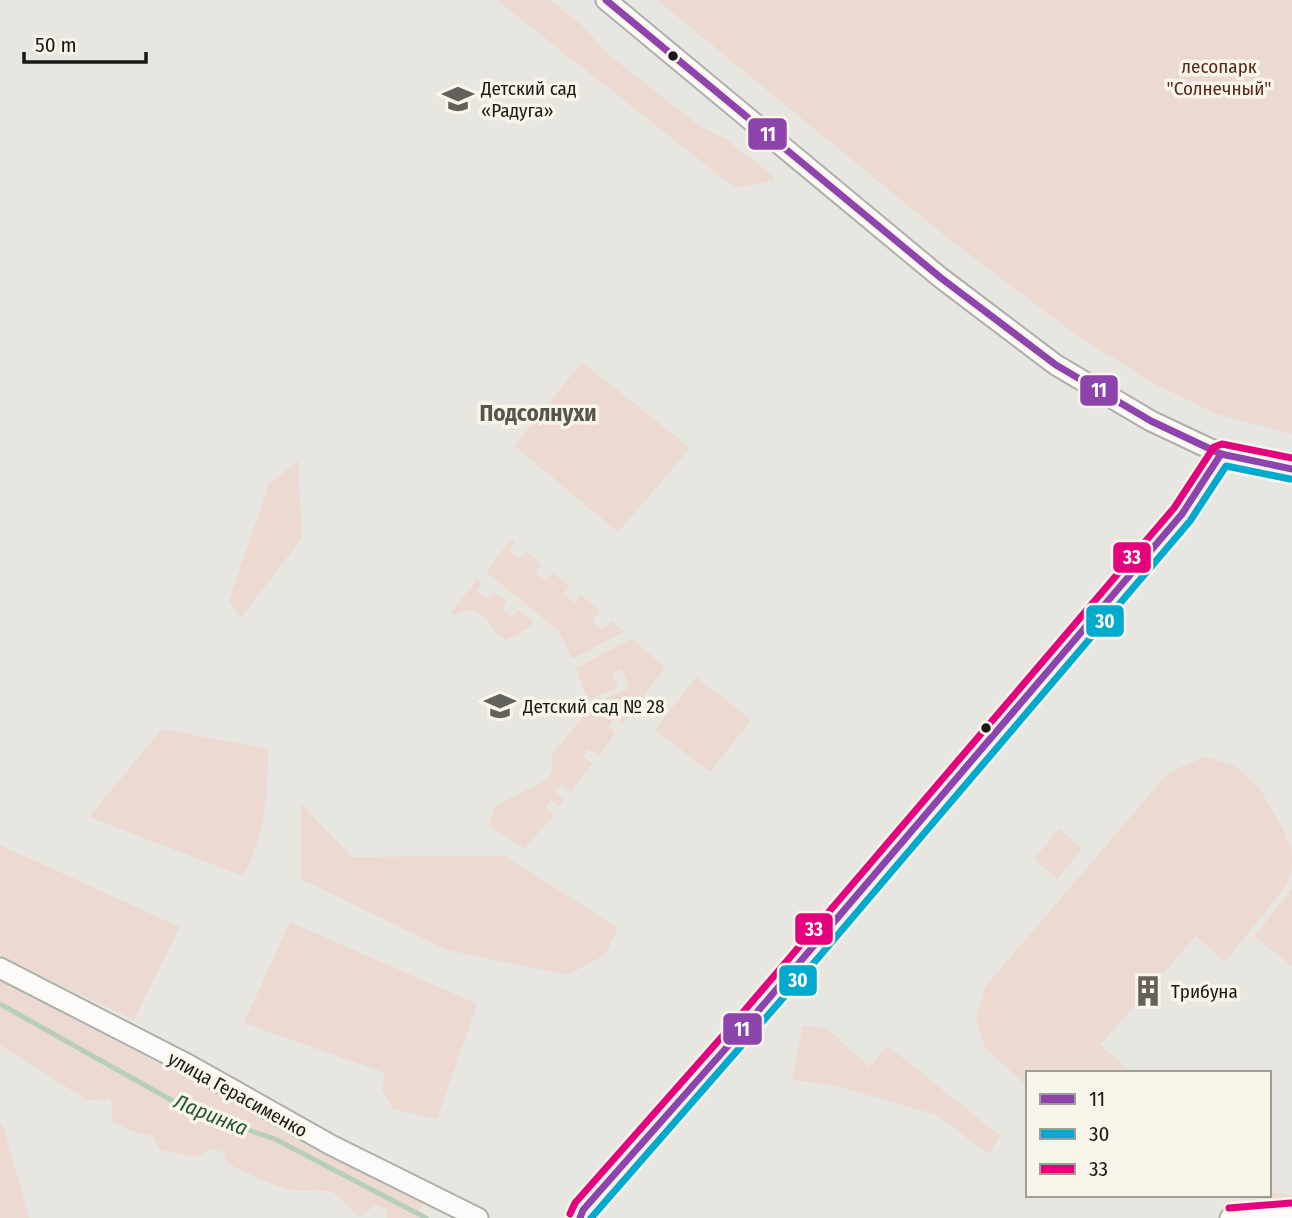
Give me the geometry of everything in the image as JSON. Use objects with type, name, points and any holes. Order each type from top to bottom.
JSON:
[{"type":"street","points":[[606,0],[941,278],[1056,365],[1151,421],[1221,454],[1292,469]]},
{"type":"street","points":[[580,1218],[583,1210],[661,1125],[801,963],[1182,514],[1221,454]]},
{"type":"street","name":"улица Герасименко","points":[[0,968],[189,1065],[331,1145],[478,1218]]},
{"type":"street","points":[[1230,1218],[1292,1213]]},
{"type":"green space","points":[[497,0],[550,0],[584,27],[605,52],[697,124],[727,140],[774,177],[773,181],[735,188]]},
{"type":"green space","name":"лесопарк \"Солнечный\"","points":[[657,0],[1292,0],[1292,434],[1217,414],[1153,383],[1078,336],[949,239]]},
{"type":"green space","points":[[582,362],[690,448],[618,532],[515,446]]},
{"type":"green space","points":[[298,461],[302,538],[241,618],[229,600],[269,484]]},
{"type":"green space","points":[[511,539],[515,542],[509,550],[519,559],[526,552],[542,565],[536,573],[545,581],[552,573],[570,586],[563,594],[574,603],[581,595],[600,611],[592,621],[602,630],[611,621],[624,632],[572,659],[559,631],[486,572]]},
{"type":"green space","points":[[477,579],[482,583],[477,591],[488,599],[494,592],[507,602],[502,609],[512,617],[518,610],[533,621],[532,626],[506,640],[480,613],[473,610],[456,615],[451,613]]},
{"type":"green space","points":[[632,639],[665,667],[623,724],[615,718],[608,726],[615,733],[599,756],[588,749],[583,756],[592,764],[571,792],[562,784],[555,792],[564,800],[560,807],[552,800],[545,808],[554,815],[524,849],[489,825],[495,806],[548,779],[553,769],[551,755],[585,715],[589,706],[629,688],[622,669],[612,674],[618,687],[588,700],[576,668]]},
{"type":"green space","points":[[696,677],[751,720],[710,772],[655,730]]},
{"type":"green space","points":[[162,729],[268,749],[261,830],[243,876],[89,817]]},
{"type":"green space","points":[[1204,757],[1235,765],[1260,789],[1285,833],[1292,853],[1292,868],[1286,886],[1225,962],[1196,936],[1100,1045],[1130,1071],[1026,1071],[1026,1085],[985,1048],[976,1018],[985,987],[1168,773]]},
{"type":"green space","points":[[301,804],[352,857],[505,856],[618,928],[605,955],[567,975],[447,950],[301,879]]},
{"type":"green space","points":[[1059,829],[1082,849],[1057,879],[1034,859]]},
{"type":"green space","points":[[0,845],[180,927],[134,1020],[0,956]]},
{"type":"green space","points":[[1292,889],[1292,966],[1254,936]]},
{"type":"green space","points":[[290,922],[477,1004],[437,1119],[393,1109],[382,1089],[385,1073],[244,1023]]},
{"type":"green space","points":[[0,980],[424,1202],[416,1218],[387,1218],[386,1209],[376,1205],[360,1216],[331,1192],[292,1190],[267,1182],[226,1162],[224,1152],[209,1149],[196,1157],[160,1150],[153,1136],[132,1131],[113,1122],[111,1099],[87,1100],[0,1045]]},
{"type":"green space","points":[[803,1026],[826,1028],[869,1067],[888,1046],[1000,1136],[988,1154],[937,1115],[833,1085],[792,1080]]},
{"type":"green space","points":[[0,1123],[4,1128],[29,1218],[0,1218]]},
{"type":"green space","points":[[1271,1192],[1292,1195],[1292,1200],[1204,1197],[1271,1197]]},
{"type":"waterway","name":"Ларинка","points":[[0,1004],[189,1110],[275,1139],[426,1218]]},
{"type":"transit line","name":"11","points":[[606,0],[941,278],[1056,365],[1151,421],[1221,454],[1292,469]]},
{"type":"transit line","name":"33","points":[[570,1214],[575,1203],[727,1031],[1174,508],[1214,447],[1222,444],[1292,458]]},
{"type":"transit line","name":"11","points":[[580,1218],[583,1210],[735,1038],[1182,514],[1221,454]]},
{"type":"transit line","name":"30","points":[[591,1218],[818,958],[1190,521],[1226,466],[1290,479]]},
{"type":"transit line","name":"33","points":[[1229,1208],[1291,1203]]},
{"type":"place","name":"Детский сад «Радуга»","points":[[458,99]]},
{"type":"place","name":"Детский сад № 28","points":[[500,706]]},
{"type":"place","name":"Трибуна","points":[[1148,991]]},
{"type":"district","name":"Подсолнухи","points":[[538,413]]}]
